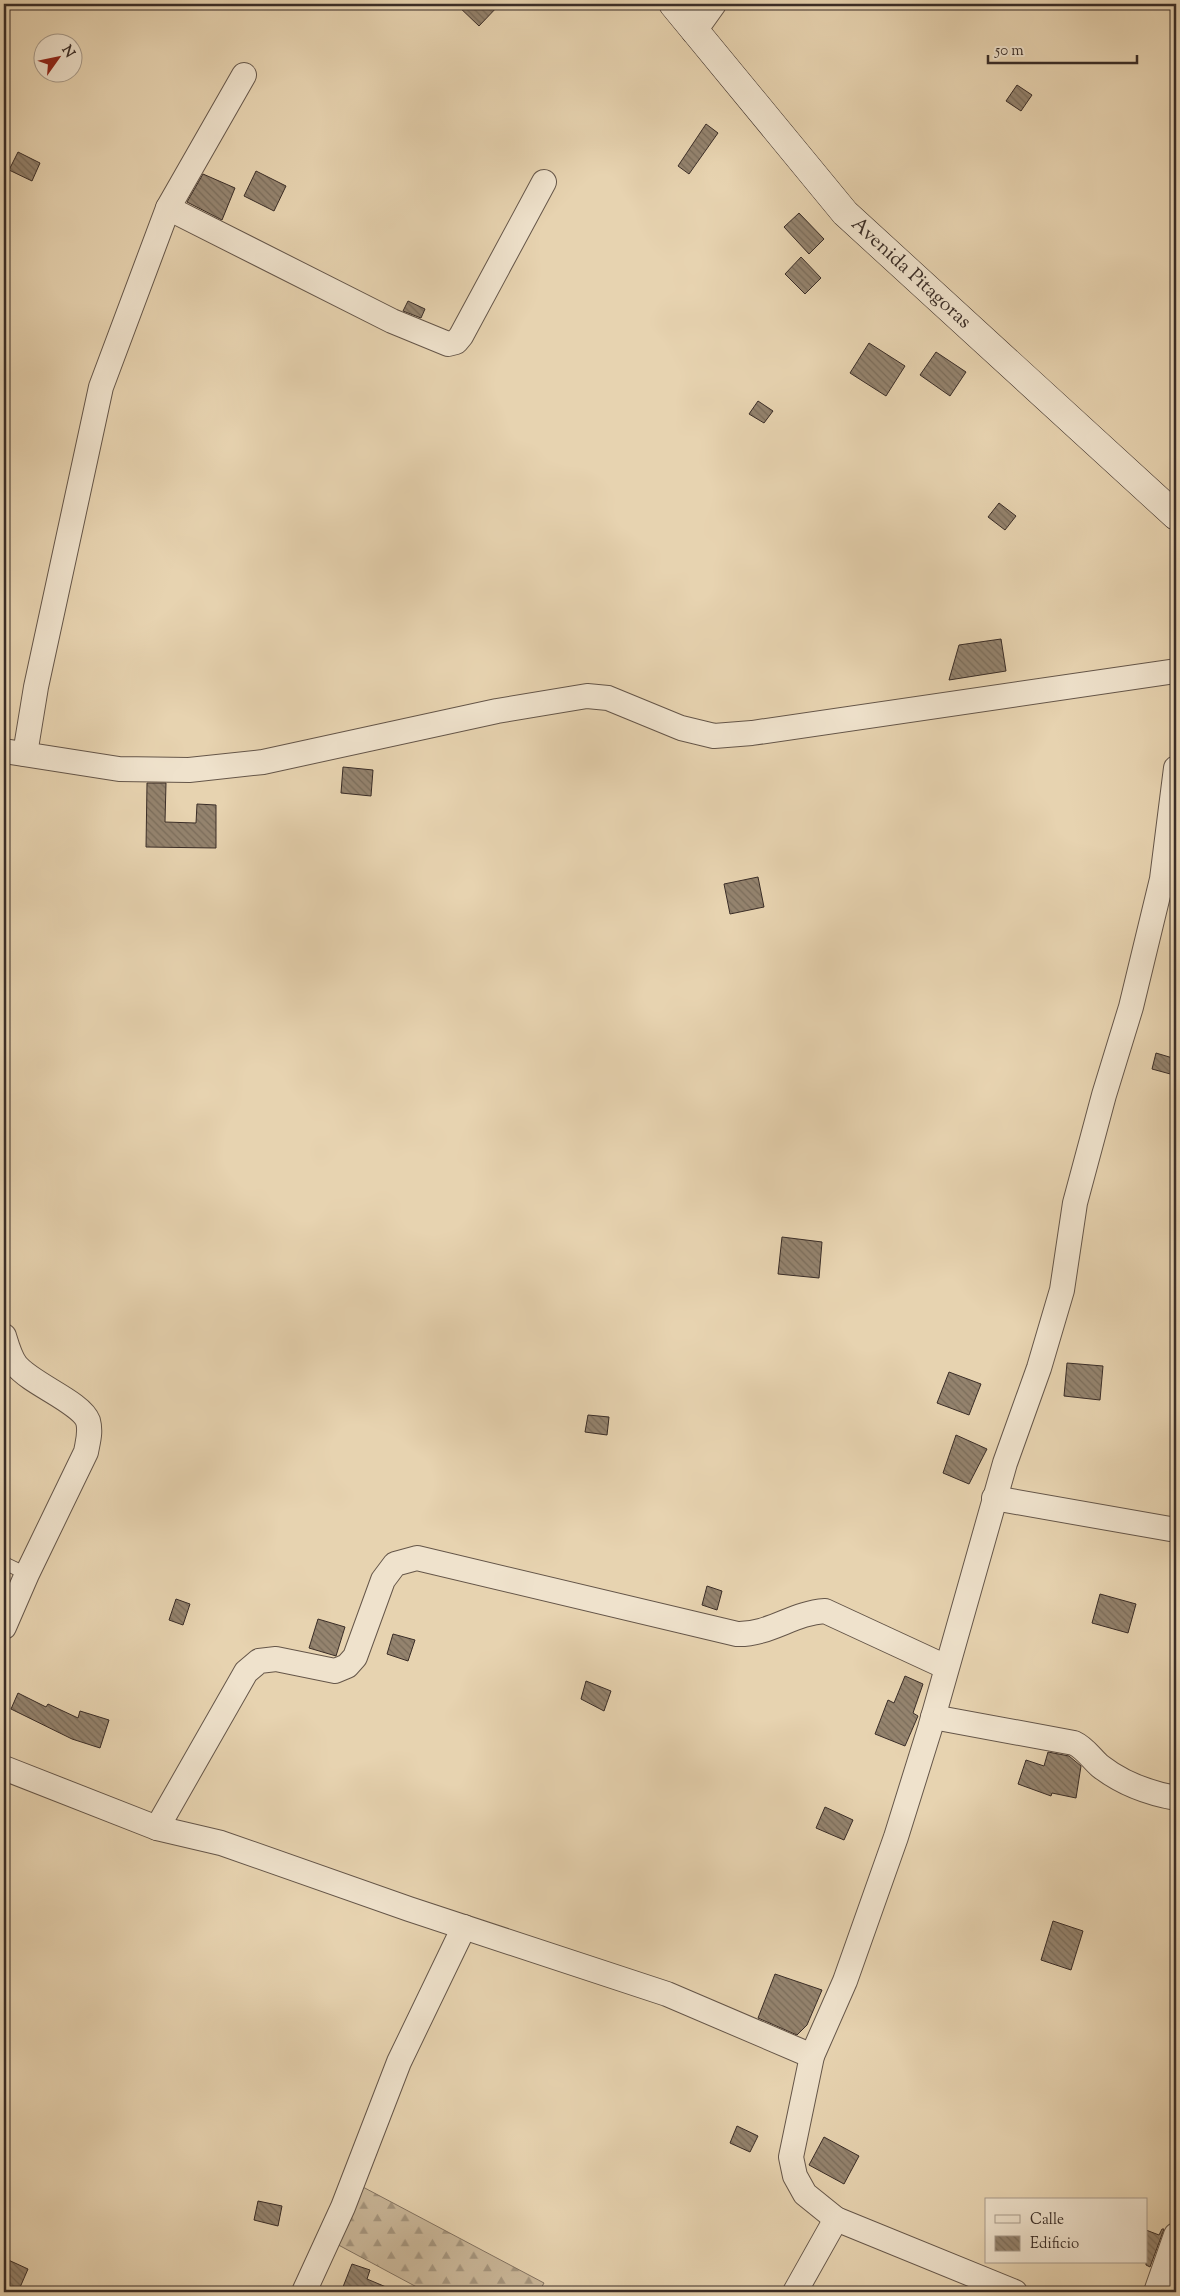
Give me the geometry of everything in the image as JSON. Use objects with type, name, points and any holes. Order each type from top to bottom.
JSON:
[{"type":"main road","name":"Avenida Pitagoras","points":[[672,4],[845,213],[1176,516]]},
{"type":"street","points":[[694,32],[714,4]]},
{"type":"street","points":[[244,75],[168,208],[101,387],[36,687],[15,753],[118,769],[189,770],[263,762],[498,711],[587,696],[608,698],[681,728],[714,736],[752,733],[1176,671]]},
{"type":"street","points":[[168,208],[392,321],[448,344],[456,342],[461,336],[544,182]]},
{"type":"street","points":[[1015,2292],[836,2219],[805,2194],[795,2176],[791,2157],[812,2056],[845,1981],[893,1846],[933,1717],[1004,1463],[1039,1368],[1062,1290],[1075,1203],[1104,1095],[1131,1007],[1162,879],[1176,768]]},
{"type":"street","points":[[4,1336],[15,1364],[26,1375],[78,1409],[87,1420],[90,1434],[86,1452],[4,1626]]},
{"type":"street","points":[[994,1498],[1176,1530]]},
{"type":"street","points":[[157,1828],[246,1672],[259,1661],[276,1659],[335,1671],[347,1666],[355,1657],[383,1580],[395,1564],[417,1558],[737,1634],[750,1634],[807,1612],[825,1611],[946,1667]]},
{"type":"street","points":[[933,1717],[1074,1742],[1081,1746],[1099,1765],[1126,1784],[1176,1798]]},
{"type":"street","points":[[4,1768],[157,1828],[221,1843],[666,1994],[812,2056]]},
{"type":"street","points":[[304,2292],[343,2208],[399,2062],[464,1927]]},
{"type":"street","points":[[795,2292],[836,2219]]},
{"type":"street","points":[[1156,2292],[1176,2235]]},
{"type":"lane","points":[[4,1563],[27,1574]]},
{"type":"green space","points":[[361,2186],[544,2283],[539,2292],[426,2292],[331,2241]]},
{"type":"building","points":[[456,4],[500,4],[479,26]]},
{"type":"building","points":[[1017,85],[1032,95],[1021,111],[1006,101]]},
{"type":"building","points":[[706,124],[718,133],[689,174],[678,166]]},
{"type":"building","points":[[18,152],[40,163],[32,181],[9,170]]},
{"type":"building","points":[[256,171],[286,186],[274,211],[244,196]]},
{"type":"building","points":[[203,174],[235,188],[222,220],[187,202]]},
{"type":"building","points":[[799,213],[824,239],[809,254],[784,227]]},
{"type":"building","points":[[801,257],[821,278],[805,294],[785,274]]},
{"type":"building","points":[[408,301],[425,309],[421,318],[403,311]]},
{"type":"building","points":[[869,343],[905,366],[886,396],[850,373]]},
{"type":"building","points":[[936,352],[966,372],[950,396],[920,375]]},
{"type":"building","points":[[758,401],[773,411],[764,423],[749,414]]},
{"type":"building","points":[[999,503],[1016,516],[1005,530],[988,517]]},
{"type":"building","points":[[1001,639],[1006,671],[949,680],[959,645]]},
{"type":"building","points":[[343,767],[373,770],[371,796],[341,793]]},
{"type":"building","points":[[147,783],[166,783],[165,822],[196,823],[197,804],[216,805],[216,848],[146,847]]},
{"type":"building","points":[[758,877],[764,907],[730,914],[724,884]]},
{"type":"building","points":[[1156,1053],[1176,1059],[1174,1075],[1152,1069]]},
{"type":"building","points":[[782,1237],[822,1242],[819,1278],[778,1274]]},
{"type":"building","points":[[1067,1363],[1103,1366],[1100,1400],[1064,1396]]},
{"type":"building","points":[[949,1372],[981,1384],[969,1415],[937,1403]]},
{"type":"building","points":[[588,1415],[609,1417],[607,1435],[585,1432]]},
{"type":"building","points":[[956,1435],[987,1449],[969,1484],[943,1473]]},
{"type":"building","points":[[707,1586],[722,1591],[717,1610],[702,1605]]},
{"type":"building","points":[[1100,1594],[1136,1604],[1128,1633],[1092,1623]]},
{"type":"building","points":[[176,1599],[190,1604],[183,1625],[169,1620]]},
{"type":"building","points":[[318,1619],[345,1627],[336,1656],[309,1648]]},
{"type":"building","points":[[393,1634],[415,1640],[408,1661],[387,1654]]},
{"type":"building","points":[[905,1676],[923,1684],[913,1713],[918,1716],[905,1746],[875,1734],[888,1700],[894,1703]]},
{"type":"building","points":[[586,1681],[611,1691],[604,1711],[581,1699]]},
{"type":"building","points":[[18,1693],[46,1707],[48,1704],[78,1718],[80,1711],[109,1720],[100,1748],[72,1739],[11,1709]]},
{"type":"building","points":[[1048,1752],[1069,1756],[1081,1766],[1076,1798],[1052,1793],[1051,1796],[1018,1784],[1026,1760],[1044,1766]]},
{"type":"building","points":[[825,1807],[853,1820],[844,1840],[816,1828]]},
{"type":"building","points":[[1053,1921],[1083,1931],[1071,1970],[1041,1960]]},
{"type":"building","points":[[775,1974],[822,1990],[807,2025],[797,2035],[758,2018]]},
{"type":"building","points":[[737,2126],[758,2136],[750,2152],[730,2143]]},
{"type":"building","points":[[824,2137],[859,2156],[844,2184],[809,2165]]},
{"type":"building","points":[[258,2201],[282,2206],[278,2226],[254,2220]]},
{"type":"building","points":[[1162,2229],[1164,2229],[1150,2267],[1146,2265],[1148,2264],[1148,2231],[1159,2235]]},
{"type":"building","points":[[4,2258],[28,2269],[18,2292],[4,2289]]},
{"type":"building","points":[[352,2264],[370,2270],[367,2279],[398,2292],[341,2292]]}]
